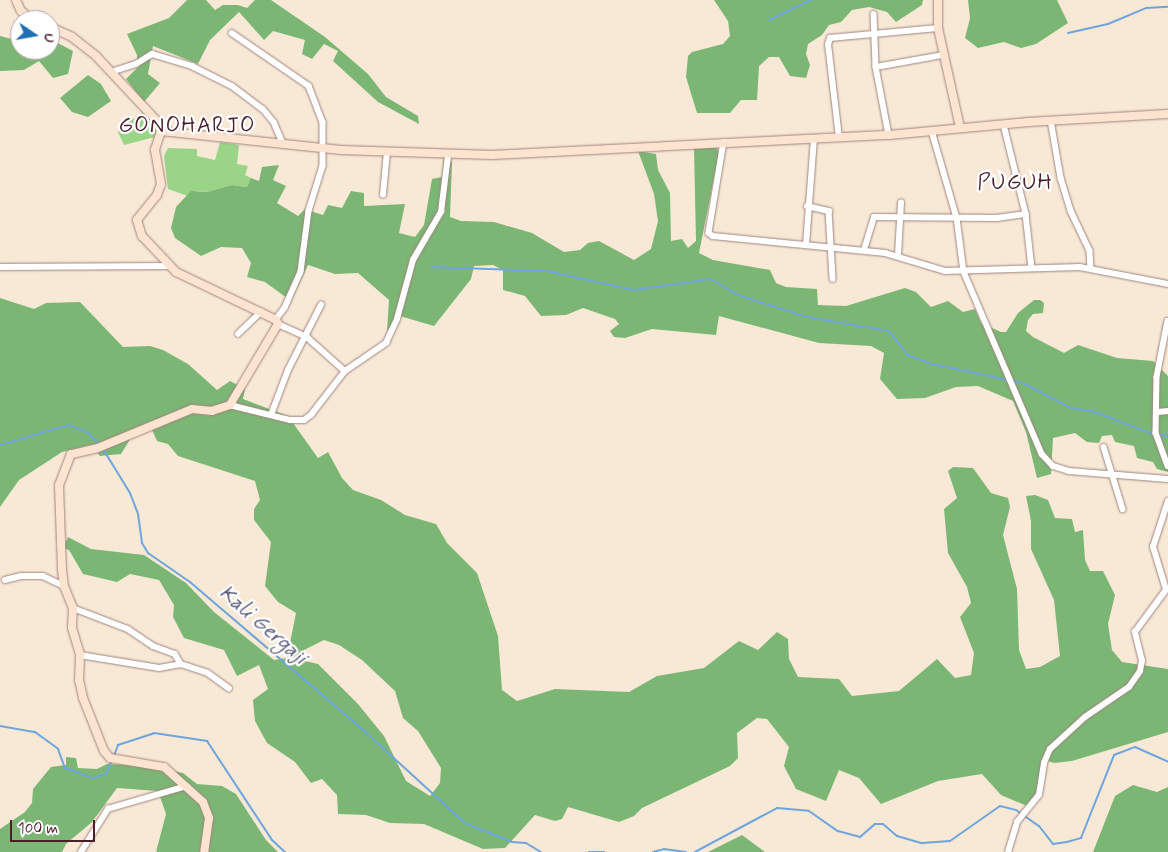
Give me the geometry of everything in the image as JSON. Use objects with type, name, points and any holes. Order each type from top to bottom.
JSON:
[{"type":"street","points":[[938,0],[938,28],[960,127]]},
{"type":"street","points":[[874,14],[873,36],[876,67],[889,135]]},
{"type":"street","points":[[839,138],[829,41],[838,35],[873,36],[938,28]]},
{"type":"street","points":[[60,32],[82,44],[156,120],[161,131],[155,150],[159,189],[139,216],[137,226],[168,266],[192,281],[261,312],[307,337],[345,371]]},
{"type":"street","points":[[230,405],[285,308],[300,272],[309,211],[320,177],[325,148],[323,122],[310,86],[232,33]]},
{"type":"street","points":[[111,72],[136,64],[152,54],[192,66],[232,86],[263,109],[274,122],[283,143]]},
{"type":"street","points":[[876,67],[943,55]]},
{"type":"street","points":[[161,131],[325,148],[448,156],[839,138],[1051,120],[1168,114]]},
{"type":"street","points":[[1051,120],[1061,178],[1070,211],[1090,251],[1091,268]]},
{"type":"street","points":[[1004,125],[1026,214],[1032,268]]},
{"type":"street","points":[[932,131],[957,218],[964,272],[1042,454],[1049,463],[1063,469],[1168,479]]},
{"type":"street","points":[[806,245],[807,206],[814,139]]},
{"type":"street","points":[[724,142],[709,233],[898,255],[939,270],[964,272],[1032,268],[1091,268],[1168,284]]},
{"type":"street","points":[[383,195],[387,152]]},
{"type":"street","points":[[204,852],[207,808],[186,786],[156,764],[113,759],[89,720],[79,680],[80,654],[72,628],[74,608],[64,586],[59,502],[61,475],[71,454],[101,446],[192,409],[212,410],[230,405],[298,420],[308,418],[345,371],[379,350],[390,336],[413,260],[441,212],[448,156]]},
{"type":"street","points":[[898,255],[901,203]]},
{"type":"street","points":[[807,206],[829,210],[833,279]]},
{"type":"street","points":[[864,250],[874,216],[901,219],[1026,214]]},
{"type":"street","points":[[0,267],[168,266]]},
{"type":"street","points":[[272,415],[288,370],[307,337],[321,305]]},
{"type":"street","points":[[238,334],[261,312]]},
{"type":"street","points":[[1168,321],[1157,377],[1157,440],[1168,466]]},
{"type":"street","points":[[1158,412],[1168,411]]},
{"type":"street","points":[[1104,447],[1114,474],[1123,509]]},
{"type":"street","points":[[1008,852],[1012,833],[1020,817],[1031,806],[1041,789],[1044,763],[1050,749],[1085,717],[1129,687],[1140,671],[1142,661],[1136,632],[1166,590],[1152,547],[1168,501]]},
{"type":"street","points":[[5,580],[21,576],[43,576],[64,586]]},
{"type":"street","points":[[74,608],[109,620],[153,646],[172,652],[181,664]]},
{"type":"street","points":[[80,654],[159,668],[181,664],[208,674],[229,688]]},
{"type":"street","points":[[81,852],[108,809],[186,786]]},
{"type":"green space","points":[[187,0],[206,0],[215,10],[223,5],[238,5],[247,8],[255,0],[271,0],[325,37],[368,74],[386,97],[418,116],[419,124],[378,102],[333,61],[338,51],[324,44],[312,59],[302,54],[305,40],[273,31],[264,40],[239,12],[210,40],[198,64],[153,46],[148,74],[160,83],[144,102],[126,79],[137,68],[137,55],[127,34],[169,18]]},
{"type":"green space","points":[[714,0],[923,0],[922,5],[896,22],[887,12],[869,7],[852,10],[841,22],[829,25],[822,35],[808,44],[806,54],[810,65],[806,78],[790,76],[779,57],[769,57],[759,66],[757,100],[741,100],[730,113],[697,113],[686,77],[688,56],[692,52],[723,44],[730,36],[728,21]]},
{"type":"green space","points":[[968,0],[1057,0],[1068,23],[1036,44],[1021,48],[1004,42],[978,48],[965,38],[970,18]]},
{"type":"green space","points":[[0,36],[10,38],[10,60],[60,60],[60,44],[73,51],[68,74],[53,78],[39,61],[24,70],[0,71]]},
{"type":"green space","points":[[88,75],[101,84],[111,101],[88,117],[72,112],[60,98]]},
{"type":"green space","points":[[142,113],[152,120],[157,129],[155,137],[124,145],[118,132],[121,127]]},
{"type":"green space","points":[[220,142],[239,145],[237,164],[248,166],[245,175],[251,178],[247,187],[232,185],[207,192],[197,191],[188,196],[168,189],[164,156],[168,148],[197,149],[197,156],[215,160]]},
{"type":"green space","points":[[715,145],[719,153],[699,253],[713,260],[770,270],[776,283],[786,287],[817,289],[818,305],[846,306],[905,288],[916,292],[931,307],[948,301],[963,312],[975,309],[981,323],[1001,332],[1006,332],[1018,313],[1034,300],[1040,300],[1044,303],[1043,313],[1033,314],[1028,320],[1026,331],[1033,337],[1064,353],[1078,345],[1117,358],[1153,361],[1168,376],[1168,472],[1157,469],[1153,462],[1137,458],[1134,446],[1115,442],[1112,435],[1102,436],[1099,443],[1087,442],[1075,433],[1053,438],[1051,474],[1037,478],[1026,432],[1013,401],[978,386],[956,387],[925,398],[897,399],[880,379],[884,353],[871,346],[819,343],[719,316],[716,335],[652,329],[625,338],[614,337],[610,331],[619,324],[615,319],[583,308],[566,315],[541,316],[525,296],[503,290],[503,270],[493,265],[474,266],[471,279],[434,326],[400,316],[387,331],[389,300],[358,273],[335,274],[308,265],[291,301],[265,282],[247,277],[251,263],[242,248],[221,247],[201,256],[175,238],[171,228],[176,207],[191,191],[207,192],[232,185],[247,187],[251,178],[259,181],[262,167],[279,165],[273,180],[286,186],[277,203],[298,216],[305,209],[323,215],[328,205],[342,208],[351,191],[364,193],[364,206],[405,204],[399,233],[415,237],[424,225],[432,179],[442,177],[444,158],[452,162],[450,217],[461,221],[494,222],[532,233],[564,252],[580,250],[588,243],[599,241],[634,260],[651,249],[658,221],[654,194],[638,151],[656,154],[658,170],[670,193],[671,241],[682,239],[688,248],[696,241],[694,148]]},
{"type":"green space","points":[[0,298],[34,309],[46,303],[80,302],[123,347],[150,346],[163,350],[188,364],[217,390],[230,381],[245,389],[243,399],[288,416],[318,458],[328,452],[342,478],[353,490],[381,500],[405,515],[436,524],[447,543],[477,573],[498,636],[502,690],[517,701],[555,689],[629,692],[657,676],[704,668],[739,641],[758,650],[777,632],[788,639],[789,659],[798,677],[839,679],[852,696],[899,691],[937,659],[955,678],[971,675],[974,653],[960,617],[971,603],[967,587],[948,553],[944,509],[957,498],[948,471],[953,467],[973,468],[991,493],[1008,498],[1010,507],[1003,535],[1017,589],[1019,650],[1026,669],[1040,667],[1060,656],[1054,600],[1031,549],[1031,521],[1026,496],[1035,495],[1048,500],[1055,518],[1072,519],[1075,532],[1083,530],[1085,560],[1090,571],[1103,571],[1115,595],[1108,624],[1112,650],[1122,662],[1168,669],[1168,732],[1072,761],[1054,763],[1042,759],[1037,792],[1027,806],[1001,795],[982,774],[938,781],[881,804],[859,778],[839,770],[826,801],[796,789],[784,766],[789,747],[767,719],[757,718],[737,733],[738,758],[730,766],[642,808],[634,816],[619,822],[568,807],[562,819],[555,821],[535,815],[505,848],[483,849],[424,824],[390,823],[366,815],[338,814],[337,795],[322,779],[311,783],[295,762],[267,743],[255,721],[253,700],[268,689],[259,665],[237,676],[224,650],[184,638],[173,617],[174,605],[159,580],[130,574],[117,582],[83,574],[69,550],[63,548],[68,537],[91,549],[144,555],[186,583],[214,612],[274,660],[287,658],[296,613],[278,602],[265,586],[271,542],[254,520],[254,509],[260,500],[255,481],[178,456],[168,444],[157,441],[149,423],[137,428],[121,454],[100,456],[90,445],[62,452],[19,480],[0,507]],"holes":[[[324,640],[339,645],[362,660],[395,691],[403,718],[418,731],[441,768],[440,783],[430,796],[406,781],[384,736],[358,704],[318,664],[297,659],[304,650]]]},
{"type":"green space","points":[[66,757],[76,758],[78,768],[97,769],[107,764],[148,766],[183,773],[197,784],[222,786],[236,794],[266,840],[278,852],[156,852],[166,814],[158,791],[117,788],[92,822],[66,844],[62,852],[0,852],[0,829],[25,812],[32,803],[33,789],[51,767],[66,765]]},
{"type":"green space","points":[[1133,785],[1157,792],[1168,787],[1168,852],[1093,852],[1115,796]]},
{"type":"green space","points":[[742,835],[765,852],[708,852]]},
{"type":"waterway","points":[[769,20],[811,0]]},
{"type":"waterway","points":[[1068,33],[1108,24],[1146,8],[1168,7]]},
{"type":"waterway","points":[[431,267],[547,271],[634,290],[711,279],[738,295],[807,317],[889,331],[908,355],[932,364],[1008,380]]},
{"type":"waterway","points":[[1013,381],[1025,384],[1071,408],[1095,412],[1155,435]]},
{"type":"waterway","name":"Kali Gergaji","points":[[0,445],[68,425],[87,432],[100,445]]},
{"type":"waterway","points":[[1160,435],[1168,436]]},
{"type":"waterway","name":"Kali Gergaji","points":[[103,449],[130,493],[138,514],[142,543],[148,553],[190,582],[362,729],[465,823],[512,842],[526,843],[541,852]]},
{"type":"waterway","points":[[0,726],[35,732],[58,749],[65,768],[93,778],[106,774],[112,760]]},
{"type":"waterway","points":[[114,756],[118,745],[154,733],[207,741],[272,840],[285,852]]},
{"type":"waterway","name":"Kali Gergaji","points":[[695,852],[777,808],[809,811],[838,831],[860,837],[875,824],[883,824],[897,836],[922,843],[950,841],[1000,806],[1016,810],[1039,826],[1053,844],[1067,842],[1081,838],[1114,755],[1135,747],[1168,762]]},
{"type":"waterway","name":"Kali Gergaji","points":[[653,852],[664,849],[686,852]]},
{"type":"waterway","name":"Kali Gergaji","points":[[589,852],[604,852]]},
{"type":"district","name":"GONOHARJO","points":[[187,127]]},
{"type":"district","name":"PUGUH","points":[[1015,184]]}]
